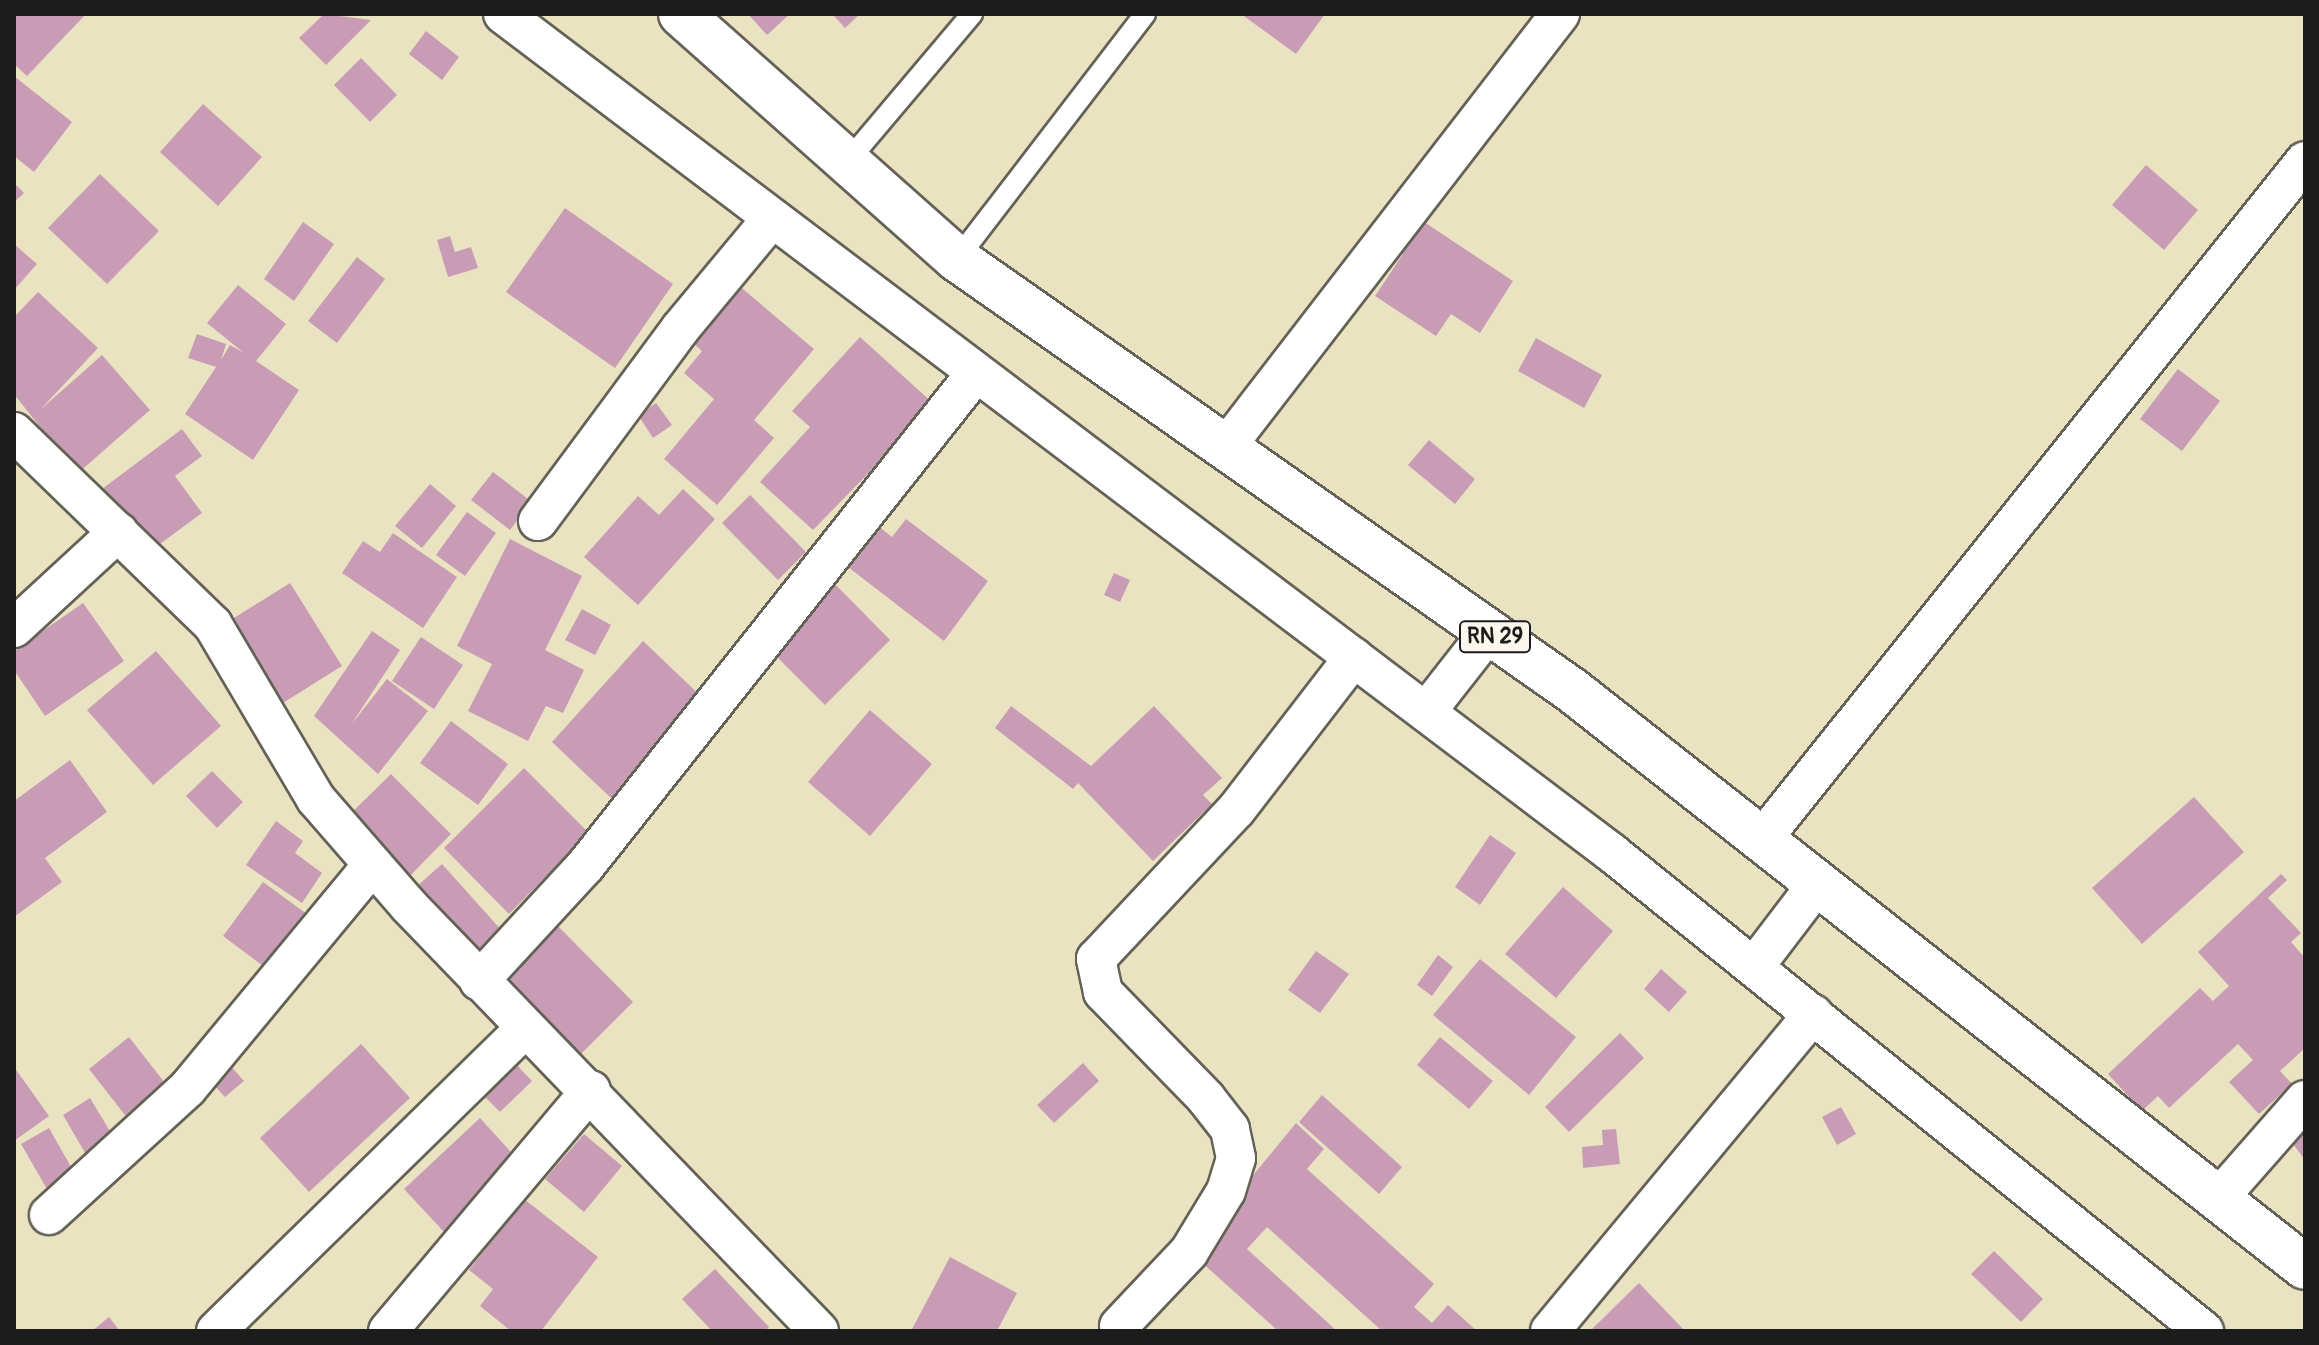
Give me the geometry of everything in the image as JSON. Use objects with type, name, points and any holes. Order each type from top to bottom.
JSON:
[{"type":"main road","name":"RN 29","points":[[681,14],[957,259],[1229,443],[1763,838],[2305,1267]]},
{"type":"street","points":[[503,14],[1426,712],[1754,967],[2204,1331]]},
{"type":"street","points":[[1229,443],[1560,14]]},
{"type":"street","points":[[1763,838],[2305,161]]},
{"type":"street","points":[[538,521],[772,218]]},
{"type":"street","points":[[479,981],[586,865],[976,373]]},
{"type":"street","points":[[14,432],[213,625],[316,799],[372,865],[479,981],[591,1090],[819,1331]]},
{"type":"street","points":[[14,628],[118,532]]},
{"type":"street","points":[[1426,712],[1488,633]]},
{"type":"street","points":[[1119,1326],[1189,1252],[1226,1191],[1236,1158],[1230,1129],[1206,1098],[1103,992],[1096,959],[1236,810],[1354,657]]},
{"type":"street","points":[[49,1215],[187,1089],[372,865]]},
{"type":"street","points":[[1754,967],[1818,883]]},
{"type":"street","points":[[1550,1331],[1813,1014]]},
{"type":"street","points":[[216,1331],[525,1028]]},
{"type":"street","points":[[388,1331],[591,1090]]},
{"type":"street","points":[[2217,1200],[2305,1100]]},
{"type":"lane","points":[[847,162],[972,14]]},
{"type":"lane","points":[[957,259],[1145,14]]},
{"type":"building","points":[[14,14],[86,14],[27,76],[14,64]]},
{"type":"building","points":[[324,14],[371,20],[326,65],[299,38]]},
{"type":"building","points":[[748,14],[790,14],[767,35]]},
{"type":"building","points":[[832,14],[860,14],[845,28]]},
{"type":"building","points":[[1241,14],[1325,14],[1296,54]]},
{"type":"building","points":[[426,31],[459,57],[442,80],[409,54]]},
{"type":"building","points":[[361,58],[397,95],[370,122],[334,85]]},
{"type":"building","points":[[14,76],[72,122],[34,172],[14,156]]},
{"type":"building","points":[[203,104],[262,157],[218,206],[160,152]]},
{"type":"building","points":[[2146,165],[2198,210],[2164,250],[2112,205]]},
{"type":"building","points":[[100,174],[159,231],[107,284],[48,228]]},
{"type":"building","points":[[14,183],[24,193],[14,202]]},
{"type":"building","points":[[565,208],[673,284],[615,368],[506,292]]},
{"type":"building","points":[[1409,212],[1513,281],[1480,333],[1451,314],[1436,336],[1375,296],[1403,254],[1388,244]]},
{"type":"building","points":[[303,222],[334,244],[294,301],[264,279]]},
{"type":"building","points":[[450,236],[455,252],[471,247],[478,268],[448,277],[437,240]]},
{"type":"building","points":[[14,244],[37,264],[14,290]]},
{"type":"building","points":[[357,257],[385,279],[337,343],[308,321]]},
{"type":"building","points":[[731,279],[814,349],[754,420],[774,438],[717,505],[664,459],[714,399],[684,373],[702,351],[684,335]]},
{"type":"building","points":[[238,285],[286,324],[256,361],[299,390],[253,460],[185,414],[216,367],[188,358],[197,334],[226,344],[221,360],[230,345],[244,353],[207,323]]},
{"type":"building","points":[[38,292],[98,348],[40,410],[102,355],[150,410],[77,474],[14,394],[14,317]]},
{"type":"building","points":[[860,337],[935,405],[813,530],[760,482],[810,427],[792,411]]},
{"type":"building","points":[[1536,338],[1602,375],[1584,408],[1518,371]]},
{"type":"building","points":[[2178,369],[2220,401],[2182,451],[2140,419]]},
{"type":"building","points":[[656,403],[672,425],[653,438],[638,415]]},
{"type":"building","points":[[182,429],[202,456],[175,476],[202,513],[149,552],[102,489]]},
{"type":"building","points":[[1429,440],[1475,479],[1455,504],[1408,465]]},
{"type":"building","points":[[493,472],[532,502],[510,530],[471,500]]},
{"type":"building","points":[[430,484],[456,506],[422,548],[395,526]]},
{"type":"building","points":[[683,489],[715,519],[638,605],[584,557],[638,496],[659,515]]},
{"type":"building","points":[[750,495],[806,552],[778,580],[722,523]]},
{"type":"building","points":[[467,512],[496,533],[465,576],[436,555]]},
{"type":"building","points":[[906,519],[988,581],[944,641],[848,567],[878,526],[892,537]]},
{"type":"building","points":[[393,533],[457,577],[423,628],[342,573],[363,541],[380,552]]},
{"type":"building","points":[[510,539],[582,576],[545,650],[584,670],[563,713],[546,706],[528,741],[468,711],[492,664],[457,646]]},
{"type":"building","points":[[1114,573],[1130,580],[1120,602],[1104,595]]},
{"type":"building","points":[[832,581],[890,640],[825,705],[767,647]]},
{"type":"building","points":[[290,583],[342,666],[278,706],[226,623]]},
{"type":"building","points":[[83,603],[124,661],[45,716],[14,670],[14,651]]},
{"type":"building","points":[[582,609],[611,625],[595,655],[565,640]]},
{"type":"building","points":[[372,631],[400,650],[351,725],[387,679],[428,711],[378,774],[314,716]]},
{"type":"building","points":[[421,637],[463,665],[434,709],[392,681]]},
{"type":"building","points":[[643,641],[705,700],[612,799],[552,742]]},
{"type":"building","points":[[156,651],[221,726],[153,785],[87,710]]},
{"type":"building","points":[[1011,706],[1091,766],[1154,706],[1222,778],[1203,795],[1212,804],[1153,861],[1078,783],[1073,789],[995,728]]},
{"type":"building","points":[[870,710],[932,764],[870,836],[808,782]]},
{"type":"building","points":[[451,721],[508,764],[478,805],[420,763]]},
{"type":"building","points":[[70,760],[107,812],[45,858],[62,882],[14,917],[14,801]]},
{"type":"building","points":[[524,768],[589,833],[509,914],[444,848]]},
{"type":"building","points":[[212,771],[243,802],[217,828],[186,796]]},
{"type":"building","points":[[391,774],[451,834],[403,883],[342,822]]},
{"type":"building","points":[[2194,797],[2244,852],[2142,944],[2092,888]]},
{"type":"building","points":[[276,821],[303,841],[295,853],[322,873],[302,903],[246,865]]},
{"type":"building","points":[[1490,835],[1516,853],[1480,905],[1455,887]]},
{"type":"building","points":[[442,864],[504,933],[470,964],[408,894]]},
{"type":"building","points":[[2281,874],[2287,880],[2268,898],[2301,933],[2291,942],[2305,958],[2305,1048],[2280,1071],[2292,1084],[2259,1114],[2229,1082],[2253,1060],[2238,1044],[2169,1108],[2158,1096],[2142,1111],[2108,1074],[2200,988],[2213,1001],[2229,986],[2198,952]]},
{"type":"building","points":[[263,882],[315,920],[275,975],[223,936]]},
{"type":"building","points":[[1563,887],[1613,931],[1556,998],[1505,954]]},
{"type":"building","points":[[554,922],[633,1002],[580,1055],[501,976]]},
{"type":"building","points":[[1316,951],[1349,974],[1320,1013],[1288,990]]},
{"type":"building","points":[[1438,955],[1453,967],[1432,996],[1417,985]]},
{"type":"building","points":[[1480,959],[1576,1037],[1529,1095],[1433,1015]]},
{"type":"building","points":[[1661,969],[1687,992],[1669,1012],[1644,989]]},
{"type":"building","points":[[1620,1033],[1644,1058],[1569,1132],[1545,1107]]},
{"type":"building","points":[[129,1037],[168,1087],[128,1119],[89,1069]]},
{"type":"building","points":[[1440,1037],[1493,1081],[1469,1109],[1417,1065]]},
{"type":"building","points":[[361,1044],[410,1098],[309,1192],[260,1138]]},
{"type":"building","points":[[514,1062],[532,1081],[500,1112],[481,1093]]},
{"type":"building","points":[[228,1063],[244,1081],[225,1097],[209,1080]]},
{"type":"building","points":[[1083,1063],[1099,1081],[1054,1123],[1037,1105]]},
{"type":"building","points":[[14,1067],[49,1116],[14,1141]]},
{"type":"building","points":[[1322,1095],[1402,1167],[1379,1194],[1299,1122]]},
{"type":"building","points":[[90,1098],[119,1146],[91,1163],[63,1115]]},
{"type":"building","points":[[1841,1107],[1856,1134],[1837,1145],[1822,1117]]},
{"type":"building","points":[[2305,1112],[2305,1160],[2282,1129]]},
{"type":"building","points":[[480,1118],[520,1162],[444,1232],[404,1189]]},
{"type":"building","points":[[1296,1123],[1324,1149],[1307,1169],[1434,1284],[1414,1307],[1432,1323],[1448,1305],[1477,1331],[1382,1331],[1267,1227],[1247,1249],[1337,1331],[1278,1331],[1190,1252]]},
{"type":"building","points":[[49,1128],[79,1181],[51,1196],[21,1144]]},
{"type":"building","points":[[1616,1129],[1620,1164],[1583,1168],[1582,1147],[1603,1145],[1602,1130]]},
{"type":"building","points":[[584,1134],[622,1166],[584,1212],[545,1179]]},
{"type":"building","points":[[524,1199],[598,1257],[541,1331],[511,1331],[480,1306],[493,1289],[469,1270]]},
{"type":"building","points":[[1994,1251],[2043,1299],[2021,1322],[1971,1274]]},
{"type":"building","points":[[950,1257],[1017,1293],[997,1331],[911,1331]]},
{"type":"building","points":[[715,1269],[769,1327],[765,1331],[712,1331],[682,1299]]},
{"type":"building","points":[[1639,1283],[1685,1331],[1590,1331]]},
{"type":"building","points":[[109,1317],[120,1331],[92,1331]]}]
